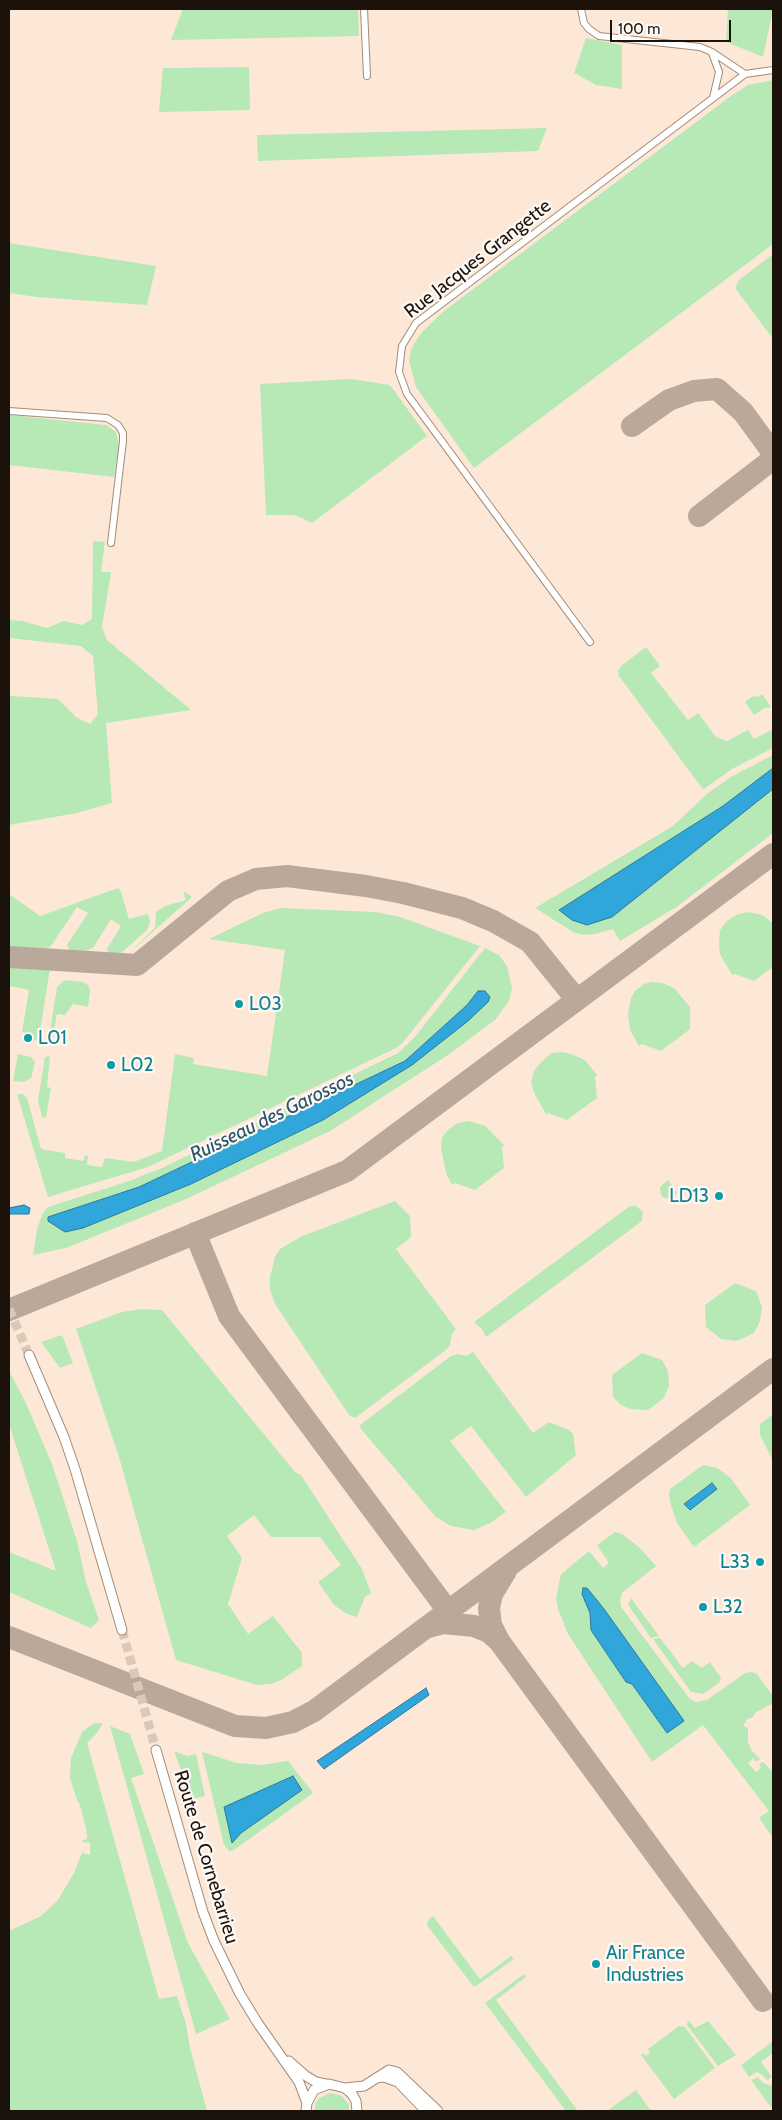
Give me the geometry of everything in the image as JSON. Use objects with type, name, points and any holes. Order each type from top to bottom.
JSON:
[{"type":"main road","points":[[29,1355],[64,1437],[122,1630]]},
{"type":"main road","name":"Route de Cornebarrieu","points":[[156,1750],[203,1912],[214,1941],[240,1994],[299,2082],[306,2107]]},
{"type":"main road","name":"Route de Cornebarrieu","points":[[275,2048],[306,2076],[316,2082],[345,2088]]},
{"type":"main road","points":[[356,2101],[364,2086],[389,2070],[398,2072],[438,2111]]},
{"type":"main road","points":[[375,2078],[384,2077],[398,2082],[426,2111]]},
{"type":"main road","points":[[306,2107],[314,2090],[329,2084]]},
{"type":"main road","points":[[345,2088],[364,2086]]},
{"type":"main road","points":[[345,2088],[356,2101],[357,2111]]},
{"type":"street","points":[[364,9],[367,76]]},
{"type":"street","points":[[582,9],[584,23],[599,36],[700,47],[712,52],[745,74]]},
{"type":"street","points":[[712,52],[719,72],[713,98]]},
{"type":"street","name":"Rue Jacques Grangette","points":[[590,642],[406,394],[399,372],[402,346],[416,323],[745,74],[773,70]]},
{"type":"street","points":[[9,411],[107,418],[118,425],[122,432],[123,441],[111,543]]},
{"type":"green space","points":[[183,9],[358,9],[359,36],[171,40]]},
{"type":"green space","points":[[728,9],[773,9],[763,57],[726,42]]},
{"type":"green space","points":[[586,38],[622,45],[622,89],[596,85],[574,73]]},
{"type":"green space","points":[[249,67],[250,110],[159,112],[163,68]]},
{"type":"green space","points":[[773,80],[773,244],[474,468],[416,387],[409,360],[411,349],[421,333],[444,311],[731,96],[748,85]]},
{"type":"green space","points":[[547,128],[538,151],[258,161],[257,135]]},
{"type":"green space","points":[[9,243],[156,266],[147,305],[37,297],[9,293]]},
{"type":"green space","points":[[773,254],[773,339],[735,288],[739,280]]},
{"type":"green space","points":[[351,379],[390,385],[427,436],[312,523],[295,515],[266,515],[260,384]]},
{"type":"green space","points":[[9,415],[106,425],[116,432],[119,446],[114,477],[9,465]]},
{"type":"green space","points":[[93,541],[105,542],[101,572],[111,572],[102,627],[107,640],[191,710],[106,723],[112,803],[77,813],[9,825],[10,696],[58,699],[76,717],[90,724],[98,714],[93,656],[81,646],[9,638],[9,620],[23,621],[47,628],[63,621],[82,625],[92,619]]},
{"type":"green space","points":[[646,647],[660,666],[651,673],[688,720],[698,713],[716,737],[727,741],[748,730],[754,739],[773,729],[773,748],[732,769],[704,789],[702,788],[619,676],[618,671],[621,666]]},
{"type":"green space","points":[[762,694],[771,707],[765,708],[754,715],[745,702],[753,696],[758,697]]},
{"type":"green space","points":[[773,755],[773,768],[723,806],[559,911],[612,917],[773,789],[773,833],[678,906],[620,941],[613,929],[583,935],[573,932],[535,908],[673,826],[708,793],[731,777]]},
{"type":"green space","points":[[118,888],[129,919],[148,914],[150,922],[147,930],[121,953],[108,953],[107,949],[121,926],[111,919],[93,948],[82,952],[70,952],[67,945],[88,913],[77,907],[51,946],[43,950],[9,948],[9,894],[40,916]]},
{"type":"green space","points":[[183,891],[192,897],[128,954],[155,928],[156,912],[165,906],[186,900]]},
{"type":"green space","points":[[281,908],[376,912],[400,917],[480,946],[398,1047],[148,1167],[48,1197],[17,1094],[23,1094],[27,1098],[41,1149],[65,1153],[65,1158],[83,1161],[85,1155],[88,1156],[87,1165],[102,1167],[105,1158],[134,1162],[162,1151],[175,1054],[194,1058],[193,1064],[267,1076],[285,950],[209,939],[263,913]]},
{"type":"green space","points":[[749,912],[762,915],[773,923],[773,967],[754,981],[735,974],[732,975],[720,954],[719,942],[720,930],[727,921],[738,914]]},
{"type":"green space","points":[[485,948],[499,955],[507,966],[512,988],[509,1001],[495,1020],[448,1055],[330,1131],[184,1200],[66,1248],[33,1255],[37,1229],[43,1213],[48,1207],[129,1181],[162,1168],[398,1053],[414,1038]],"holes":[[[478,991],[488,1002],[468,1021],[412,1065],[323,1120],[191,1184],[83,1228],[49,1217],[139,1187],[405,1061],[467,1005]]]},
{"type":"green space","points":[[9,966],[50,968],[39,1038],[32,1042],[33,1034],[22,1032],[29,990],[9,986]]},
{"type":"green space","points":[[65,980],[83,982],[89,986],[88,1007],[73,1004],[65,1015],[57,1014],[51,1046],[48,1044],[57,987]]},
{"type":"green space","points":[[652,982],[663,983],[675,989],[690,1007],[690,1029],[661,1051],[642,1044],[639,1046],[630,1030],[628,1013],[631,998],[635,991],[644,984]]},
{"type":"green space","points":[[563,1052],[585,1060],[597,1075],[595,1077],[597,1098],[567,1120],[548,1113],[546,1114],[534,1093],[531,1082],[534,1071],[541,1062],[552,1053]]},
{"type":"green space","points":[[18,1054],[31,1057],[35,1062],[31,1078],[24,1082],[13,1081]]},
{"type":"green space","points":[[50,1056],[47,1087],[51,1088],[46,1118],[42,1117],[38,1101],[45,1057]]},
{"type":"green space","points":[[469,1121],[485,1126],[504,1145],[502,1147],[504,1168],[475,1190],[455,1183],[452,1185],[446,1173],[441,1148],[442,1137],[449,1129],[458,1123]]},
{"type":"green space","points":[[668,1180],[677,1193],[670,1198],[665,1198],[661,1196],[660,1187]]},
{"type":"green space","points":[[395,1201],[410,1216],[411,1237],[396,1249],[456,1329],[446,1350],[355,1418],[349,1415],[275,1304],[270,1289],[270,1277],[275,1257],[280,1249],[302,1236]]},
{"type":"green space","points":[[630,1206],[636,1206],[643,1212],[642,1221],[486,1337],[482,1329],[474,1322]]},
{"type":"green space","points":[[735,1283],[756,1291],[762,1307],[760,1321],[754,1333],[737,1341],[721,1339],[706,1327],[705,1305]]},
{"type":"green space","points":[[141,1309],[162,1310],[295,1472],[301,1475],[362,1569],[371,1593],[365,1597],[357,1617],[347,1614],[334,1605],[318,1582],[341,1565],[320,1537],[271,1537],[254,1515],[227,1536],[242,1558],[228,1604],[248,1634],[273,1616],[302,1653],[302,1666],[281,1680],[271,1684],[257,1685],[176,1660],[119,1457],[76,1329],[122,1312]]},
{"type":"green space","points":[[62,1335],[73,1363],[60,1368],[41,1342]]},
{"type":"green space","points":[[473,1352],[533,1433],[549,1422],[569,1430],[573,1434],[576,1455],[526,1497],[471,1426],[450,1441],[506,1512],[492,1522],[474,1530],[451,1526],[436,1517],[361,1429],[360,1425],[451,1356],[458,1354],[466,1356]]},
{"type":"green space","points":[[642,1353],[662,1360],[668,1371],[669,1385],[664,1398],[648,1410],[631,1409],[621,1405],[613,1397],[612,1375]]},
{"type":"green space","points":[[9,1371],[25,1401],[52,1464],[77,1541],[86,1582],[99,1620],[91,1628],[9,1592],[9,1552],[56,1571],[9,1424]]},
{"type":"green space","points":[[773,1414],[773,1461],[760,1435],[760,1424]]},
{"type":"green space","points":[[703,1465],[717,1468],[730,1477],[750,1505],[694,1547],[677,1523],[670,1502],[670,1489]],"holes":[[[713,1483],[717,1489],[690,1510],[685,1504]]]},
{"type":"green space","points":[[615,1532],[622,1534],[640,1548],[656,1566],[622,1593],[621,1607],[689,1698],[696,1702],[707,1700],[745,1673],[752,1672],[757,1674],[773,1696],[773,1703],[755,1713],[752,1718],[747,1719],[743,1726],[748,1728],[748,1742],[752,1751],[760,1759],[756,1762],[753,1758],[748,1763],[756,1772],[761,1768],[759,1764],[763,1762],[773,1772],[773,1838],[759,1818],[769,1811],[703,1725],[652,1762],[568,1634],[558,1609],[556,1598],[561,1574],[589,1551],[603,1568],[609,1563],[597,1545]],"holes":[[[590,1613],[683,1721],[667,1732],[632,1684],[626,1681],[591,1630]]]},
{"type":"green space","points":[[631,1598],[659,1636],[651,1638],[628,1605]]},
{"type":"green space","points":[[660,1638],[683,1668],[692,1661],[702,1668],[710,1662],[721,1678],[720,1682],[703,1694],[691,1692],[653,1639]]},
{"type":"green space","points":[[94,1723],[103,1723],[97,1733],[87,1743],[159,1999],[177,1996],[186,2024],[190,2048],[207,2111],[9,2111],[9,1931],[41,1916],[58,1900],[74,1873],[82,1853],[90,1855],[90,1843],[83,1842],[83,1840],[87,1839],[86,1829],[70,1778],[71,1758],[82,1732]]},
{"type":"green space","points":[[110,1726],[130,1734],[144,1774],[131,1778],[188,1943],[230,2019],[196,2034]]},
{"type":"green space","points":[[174,1751],[187,1756],[196,1754],[205,1796],[192,1799]]},
{"type":"green space","points":[[202,1752],[237,1763],[261,1765],[288,1761],[313,1793],[234,1850],[229,1851],[224,1845]],"holes":[[[293,1776],[232,1842],[224,1807]]]},
{"type":"green space","points":[[433,1916],[480,1979],[511,1956],[514,1959],[476,1986],[473,1986],[427,1925],[428,1920]]},
{"type":"green space","points":[[524,1974],[526,1977],[496,2000],[578,2111],[566,2111],[485,2003]]},
{"type":"green space","points":[[688,2020],[695,2028],[708,2021],[736,2055],[718,2066],[687,2025]]},
{"type":"green space","points":[[679,2026],[685,2027],[715,2068],[674,2099],[641,2055],[643,2053],[646,2056],[650,2053],[648,2049]]},
{"type":"green space","points":[[773,2041],[773,2053],[761,2062],[772,2077],[767,2080],[757,2072],[749,2077],[741,2065]]},
{"type":"green space","points":[[758,2077],[763,2083],[773,2086],[773,2110],[751,2080]]},
{"type":"green space","points":[[636,2090],[651,2111],[607,2111],[633,2092]]},
{"type":"green space","points":[[330,2093],[342,2096],[349,2105],[349,2111],[314,2111],[319,2098]]},
{"type":"water","points":[[773,768],[773,789],[612,917],[587,925],[572,920],[559,910],[723,806]]},
{"type":"water","points":[[478,991],[485,991],[490,997],[488,1002],[468,1021],[412,1065],[323,1120],[191,1184],[83,1228],[65,1232],[48,1221],[48,1217],[139,1187],[405,1061],[467,1005]]},
{"type":"water","points":[[24,1205],[30,1208],[29,1214],[9,1214],[9,1208]]},
{"type":"water","points":[[712,1483],[717,1489],[690,1510],[684,1504]]},
{"type":"water","points":[[583,1588],[587,1588],[604,1609],[684,1721],[667,1733],[632,1684],[626,1682],[591,1630],[590,1613],[582,1594]]},
{"type":"water","points":[[426,1688],[429,1695],[324,1769],[317,1761]]},
{"type":"water","points":[[293,1776],[302,1790],[241,1833],[232,1843],[224,1807]]},
{"type":"taxiway","points":[[632,426],[669,400],[694,391],[717,389],[743,412],[773,453]]},
{"type":"taxiway","points":[[699,516],[773,459]]},
{"type":"taxiway","points":[[9,1310],[347,1171],[773,854]]},
{"type":"taxiway","points":[[9,957],[137,965],[228,891],[256,879],[287,876],[366,886],[403,893],[462,908],[493,921],[530,942],[577,1000]]},
{"type":"taxiway","points":[[195,1233],[229,1316],[448,1611]]},
{"type":"taxiway","points":[[9,1637],[235,1726],[266,1728],[293,1722],[314,1711],[773,1369]]},
{"type":"taxiway","points":[[506,1571],[492,1594],[489,1608],[491,1625],[499,1641],[763,2001]]},
{"type":"taxiway","points":[[428,1627],[443,1623],[474,1626],[489,1632],[499,1641]]},
{"type":"tunnel","points":[[9,1309],[29,1355]]},
{"type":"tunnel","points":[[122,1630],[156,1750]]},
{"type":"place","name":"L03","points":[[239,1004]]},
{"type":"place","name":"L01","points":[[28,1038]]},
{"type":"place","name":"L02","points":[[111,1065]]},
{"type":"place","name":"LD13","points":[[719,1196]]},
{"type":"place","name":"L33","points":[[760,1562]]},
{"type":"place","name":"L32","points":[[703,1607]]},
{"type":"place","name":"Air France Industries","points":[[596,1964]]},
{"type":"water label","name":"Ruisseau des Garossos","points":[[272,1117]]}]
